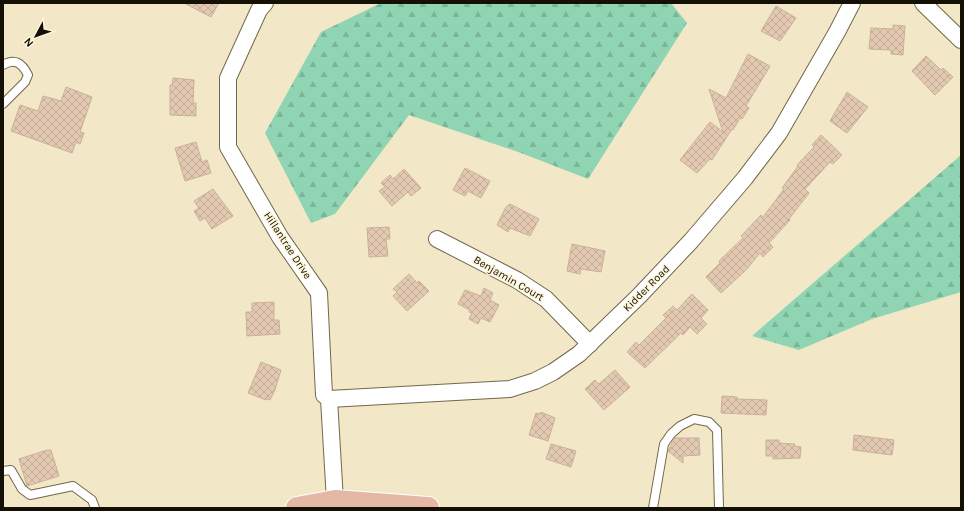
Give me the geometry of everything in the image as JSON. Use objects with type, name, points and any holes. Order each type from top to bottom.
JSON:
[{"type":"main road","points":[[297,508],[335,501],[428,508]]},
{"type":"street","name":"Hillantrae Drive","points":[[265,3],[259,10],[228,78],[228,147],[280,236],[319,293],[324,396],[329,399],[335,501]]},
{"type":"street","name":"Kidder Road","points":[[329,399],[510,389],[524,385],[553,372],[579,354],[692,241],[763,155],[789,116],[852,3]]},
{"type":"street","points":[[923,3],[961,40]]},
{"type":"street","name":"Benjamin Court","points":[[437,239],[517,280],[546,299],[590,344]]},
{"type":"lane","points":[[3,65],[10,61],[16,61],[24,67],[28,75],[25,82],[3,104]]},
{"type":"lane","points":[[653,508],[664,444],[680,426],[694,419],[709,422],[717,430],[719,508]]},
{"type":"lane","points":[[3,471],[11,470],[22,489],[30,494],[73,486],[92,500],[95,508]]},
{"type":"green space","points":[[381,3],[671,3],[687,23],[588,179],[521,153],[409,115],[335,214],[311,223],[265,133],[321,32]]},
{"type":"green space","points":[[961,155],[961,292],[872,319],[799,350],[752,336]]},
{"type":"building","points":[[184,3],[219,3],[211,17]]},
{"type":"building","points":[[776,6],[796,18],[780,41],[761,31]]},
{"type":"building","points":[[893,25],[905,26],[903,55],[891,54],[891,50],[869,49],[871,28],[893,29]]},
{"type":"building","points":[[748,54],[770,66],[746,106],[749,108],[742,119],[740,118],[712,160],[710,159],[697,173],[680,160],[710,122],[723,132],[709,89],[726,98]]},
{"type":"building","points":[[926,56],[941,70],[943,68],[953,77],[935,95],[912,71]]},
{"type":"building","points":[[173,78],[194,80],[193,103],[196,103],[196,116],[170,115],[170,85],[172,85]]},
{"type":"building","points":[[66,87],[92,97],[80,132],[84,133],[80,144],[76,142],[72,153],[11,131],[20,105],[38,111],[43,96],[61,101]]},
{"type":"building","points":[[847,92],[868,107],[847,133],[830,121]]},
{"type":"building","points":[[821,135],[842,155],[833,164],[830,162],[805,189],[809,193],[789,219],[790,220],[769,243],[773,247],[763,257],[760,253],[746,270],[721,293],[706,277],[720,263],[719,261],[743,238],[741,236],[761,215],[763,217],[784,189],[782,188],[798,166],[797,165],[814,147],[812,145]]},
{"type":"building","points":[[196,142],[202,162],[207,160],[211,173],[185,181],[175,148]]},
{"type":"building","points":[[465,168],[490,181],[481,198],[468,191],[465,196],[453,190]]},
{"type":"building","points":[[404,169],[421,188],[411,196],[408,192],[392,206],[379,191],[385,187],[381,183],[390,175],[393,179]]},
{"type":"building","points":[[213,189],[233,216],[212,229],[205,218],[200,221],[194,211],[199,208],[194,201]]},
{"type":"building","points":[[510,204],[539,219],[530,236],[510,228],[508,232],[497,225],[506,207]]},
{"type":"building","points":[[389,227],[390,239],[386,239],[388,256],[369,257],[367,228]]},
{"type":"building","points":[[572,244],[605,251],[601,272],[581,269],[580,274],[567,271]]},
{"type":"building","points":[[409,274],[417,283],[419,281],[429,291],[407,311],[393,296],[397,292],[393,289]]},
{"type":"building","points":[[484,288],[493,293],[490,300],[499,305],[490,322],[481,318],[478,324],[469,319],[472,313],[469,312],[470,310],[458,304],[465,290],[481,296]]},
{"type":"building","points":[[692,294],[708,310],[701,318],[707,324],[697,334],[690,327],[683,335],[681,333],[645,368],[627,352],[636,342],[639,345],[666,318],[663,315],[673,306],[677,310]]},
{"type":"building","points":[[274,302],[274,320],[279,320],[280,334],[247,336],[246,312],[252,312],[252,303]]},
{"type":"building","points":[[261,362],[281,370],[275,390],[270,400],[266,400],[248,393]]},
{"type":"building","points":[[615,370],[630,387],[604,410],[585,389],[595,380],[599,384]]},
{"type":"building","points":[[722,396],[737,397],[737,399],[767,400],[766,415],[721,413]]},
{"type":"building","points":[[541,412],[555,418],[548,441],[529,435],[536,413],[540,414]]},
{"type":"building","points":[[854,435],[894,440],[892,455],[853,450]]},
{"type":"building","points":[[675,438],[699,438],[700,455],[683,456],[683,463],[668,451]]},
{"type":"building","points":[[766,440],[779,440],[779,443],[795,444],[794,446],[801,447],[800,458],[773,459],[773,456],[766,456]]},
{"type":"building","points":[[551,444],[576,451],[571,467],[546,459]]},
{"type":"building","points":[[51,450],[59,476],[27,486],[19,459]]}]
